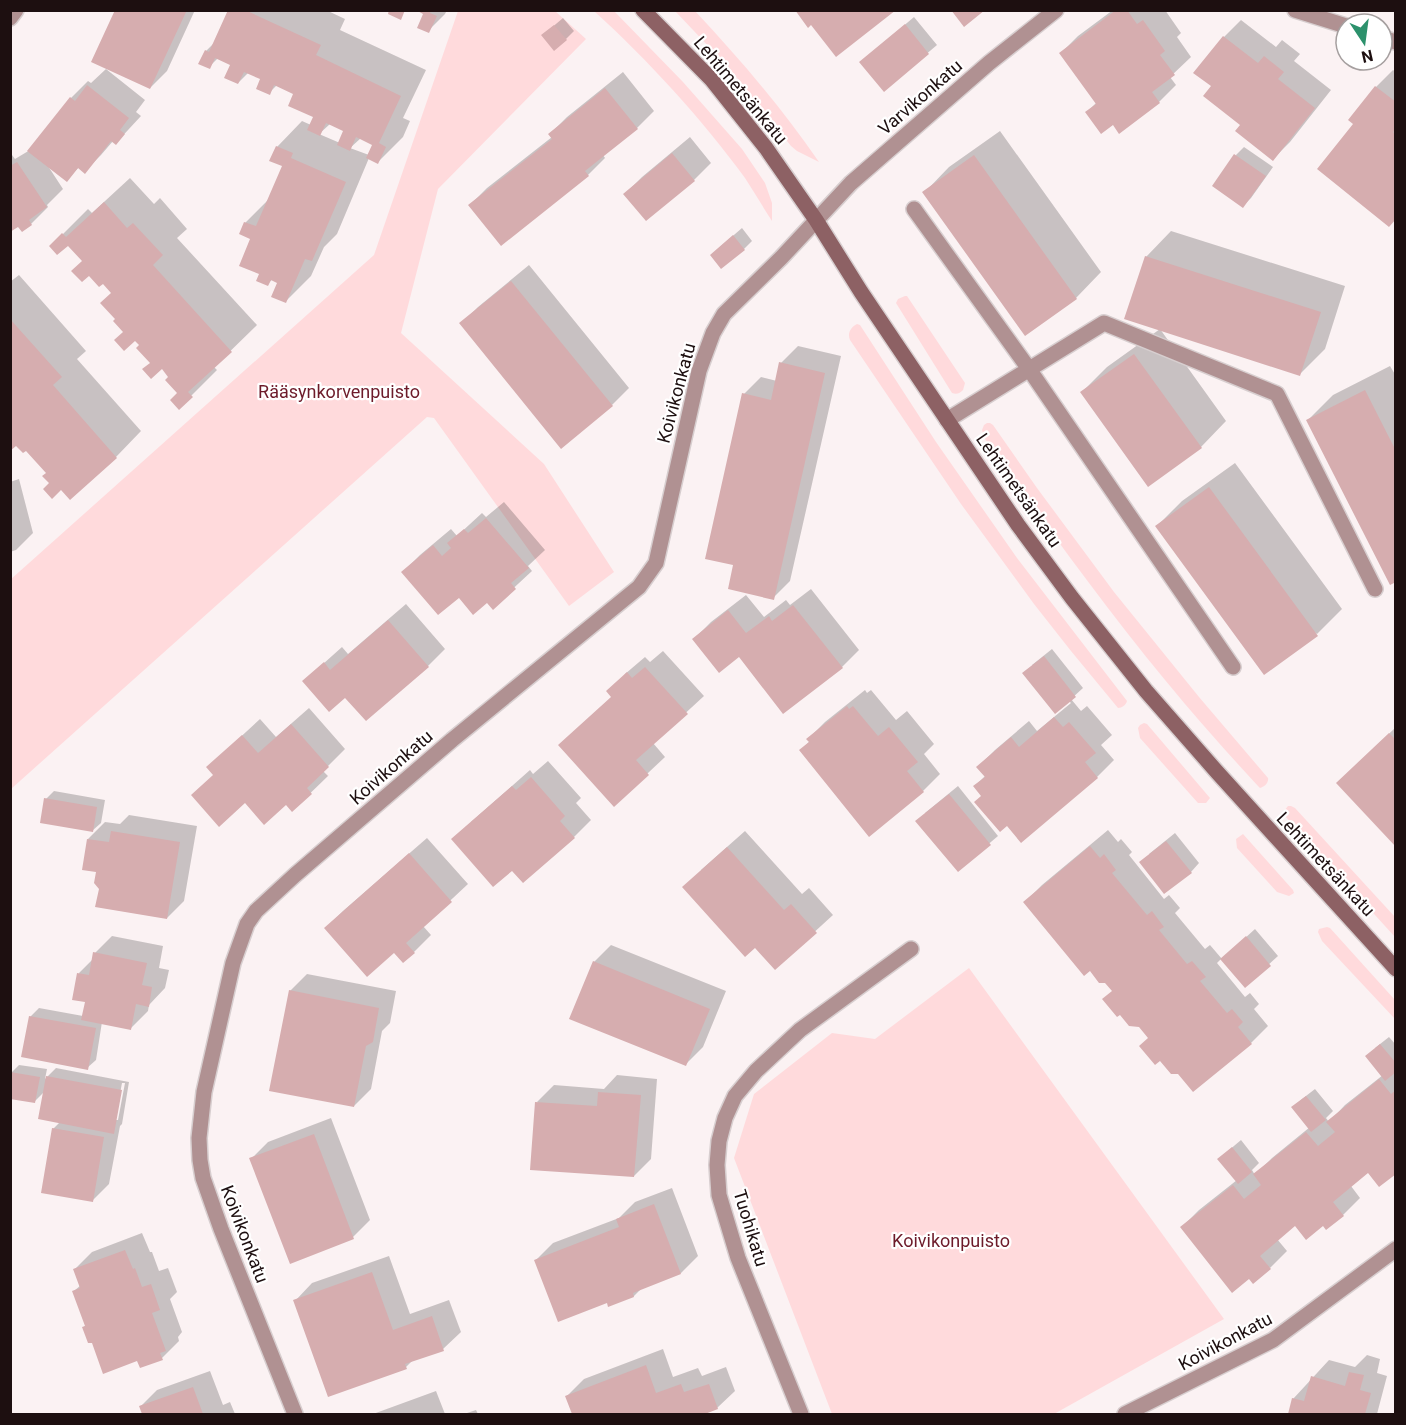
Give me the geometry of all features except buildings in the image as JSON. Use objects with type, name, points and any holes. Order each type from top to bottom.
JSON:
[{"type":"street","points":[[10,18],[16,10]]},
{"type":"street","name":"Lehtimetsänkatu","points":[[643,10],[712,80],[766,148],[816,219],[861,292],[947,420],[1072,598],[1146,691],[1267,829],[1395,969]]},
{"type":"street","name":"Varvikonkatu","points":[[816,219],[851,183],[988,63],[1056,10]]},
{"type":"street","points":[[1295,10],[1334,22]]},
{"type":"street","points":[[914,209],[1029,369],[1233,667]]},
{"type":"street","name":"Koivikonkatu","points":[[295,1414],[221,1229],[203,1178],[200,1160],[204,1092],[233,963],[247,924],[274,893],[340,836],[452,740],[639,587],[656,563],[699,371],[713,333],[723,314],[781,258],[816,219]]},
{"type":"street","points":[[947,420],[1104,323],[1277,394],[1375,589]]},
{"type":"street","name":"Tuohikatu","points":[[801,1414],[738,1257],[719,1195],[717,1165],[719,1141],[725,1118],[735,1096],[756,1071],[800,1030],[911,949]]},
{"type":"street","name":"Koivikonkatu","points":[[1125,1414],[1273,1340],[1395,1249]]},
{"type":"green space","name":"Rääsynkorvenpuisto","points":[[458,11],[555,11],[586,39],[438,189],[401,333],[544,464],[614,572],[569,606],[434,418],[427,417],[11,789],[10,580],[374,255]]},
{"type":"green space","points":[[594,11],[614,11],[683,82],[742,149],[765,183],[772,203],[772,221],[745,178],[693,112],[634,49]]},
{"type":"green space","points":[[675,11],[695,11],[760,84],[819,162],[791,146],[730,69]]},
{"type":"green space","points":[[905,296],[965,383],[960,393],[952,393],[896,303],[898,299]]},
{"type":"green space","points":[[857,324],[860,325],[936,442],[1017,558],[1127,701],[1124,706],[1118,708],[1071,651],[961,504],[850,340],[850,330]]},
{"type":"green space","points":[[987,423],[993,425],[1114,592],[1268,778],[1265,786],[1260,788],[1212,735],[1107,607],[985,439],[982,430]]},
{"type":"green space","points":[[1144,723],[1210,798],[1206,803],[1198,803],[1140,738],[1138,728]]},
{"type":"green space","points":[[1288,806],[1295,808],[1395,917],[1395,937],[1284,815]]},
{"type":"green space","points":[[1243,834],[1294,893],[1289,896],[1277,892],[1237,848],[1236,839]]},
{"type":"green space","points":[[1327,927],[1395,1000],[1395,1019],[1322,941],[1319,929]]},
{"type":"green space","name":"Koivikonpuisto","points":[[969,968],[1224,1319],[1054,1414],[832,1414],[734,1158],[754,1094],[832,1033],[875,1039]]}]
